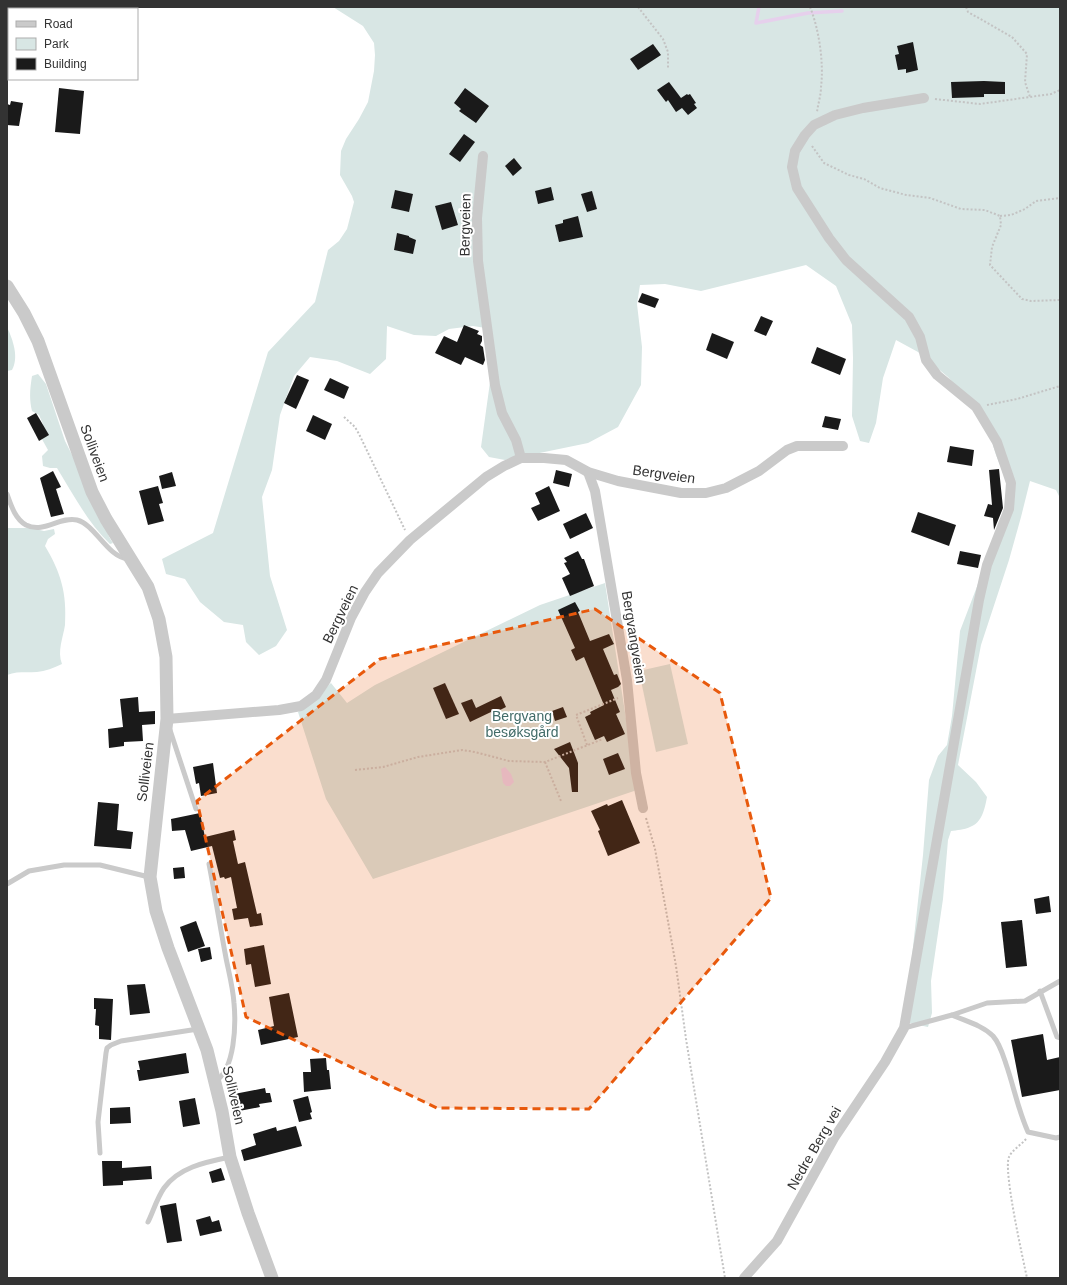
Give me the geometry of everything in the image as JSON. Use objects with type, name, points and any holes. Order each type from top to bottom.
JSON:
[{"type":"street","points":[[814,125],[835,115],[863,108],[924,98]]},
{"type":"street","name":"Nedre Berg vei","points":[[744,1278],[777,1241],[834,1138],[885,1062],[904,1028],[979,600],[987,566],[1009,509],[1011,482],[997,442],[976,407],[937,375],[926,360],[920,337],[909,317],[846,260],[829,238],[797,188],[792,167],[795,151],[805,135],[814,125]]},
{"type":"street","name":"Bergveien","points":[[483,156],[477,218],[478,261],[495,386],[502,413],[516,440],[521,458]]},
{"type":"street","name":"Solliveien","points":[[8,287],[24,313],[38,341],[92,492],[106,519],[148,587],[159,619],[166,657],[167,719],[150,877],[156,911],[168,948],[207,1050],[222,1111],[230,1157],[248,1213],[272,1278]]},
{"type":"street","name":"Bergveien","points":[[167,719],[280,710],[301,706],[316,695],[326,680],[351,618],[365,592],[378,573],[410,540],[486,477],[521,458],[566,460],[588,472],[618,481],[681,493],[706,493],[726,488],[759,471],[787,450],[797,446],[843,446]]},
{"type":"street","name":"Bergvangveien","points":[[588,472],[594,491],[627,680],[636,773],[643,808]]},
{"type":"lane","points":[[7,494],[16,515],[26,525],[39,528],[63,521],[78,521],[84,524],[115,554],[122,558],[131,559]]},
{"type":"lane","points":[[167,719],[196,809]]},
{"type":"lane","points":[[209,864],[234,1003],[232,1044],[229,1062],[226,1071],[215,1082]]},
{"type":"lane","points":[[7,884],[29,871],[64,865],[100,865],[150,877]]},
{"type":"lane","points":[[904,1028],[952,1015],[987,1003],[1025,1001],[1040,991],[1060,981]]},
{"type":"lane","points":[[1040,991],[1057,1037],[1060,1038]]},
{"type":"lane","points":[[952,1015],[983,1029],[993,1037],[1000,1047],[1012,1082],[1021,1117],[1028,1132],[1056,1138],[1060,1137]]},
{"type":"lane","points":[[100,1153],[98,1122],[104,1060],[107,1048],[121,1041],[199,1029]]},
{"type":"lane","points":[[148,1222],[163,1189],[179,1174],[203,1162],[230,1157]]},
{"type":"path","points":[[638,7],[663,39],[668,52],[668,68]]},
{"type":"path","points":[[810,7],[815,18],[821,50],[822,87],[814,125],[812,147],[824,163],[843,172],[864,179],[880,188],[906,195],[930,198],[961,209],[985,210],[1000,216],[1011,215],[1025,209],[1036,200],[1060,198]]},
{"type":"path","points":[[966,7],[968,12],[1012,37],[1027,54],[1025,82],[1030,97]]},
{"type":"path","points":[[924,98],[980,104],[1051,94],[1060,90]]},
{"type":"path","points":[[1000,216],[1001,225],[992,246],[990,265],[1022,299],[1031,301],[1060,300]]},
{"type":"path","points":[[976,407],[1017,399],[1060,386]]},
{"type":"path","points":[[344,417],[355,427],[359,434],[410,540]]},
{"type":"path","points":[[587,745],[576,715],[610,700],[629,694]]},
{"type":"path","points":[[355,770],[384,767],[418,757],[462,750],[509,761],[528,763],[545,762],[603,739]]},
{"type":"path","points":[[545,762],[561,802]]},
{"type":"path","points":[[643,808],[655,849],[676,966],[686,1039],[725,1278]]},
{"type":"path","points":[[1027,1278],[1010,1187],[1008,1166],[1009,1157],[1026,1140],[1028,1132]]},
{"type":"highlighted area","points":[[595,609],[720,693],[771,898],[589,1109],[437,1108],[246,1017],[197,801],[380,659]]},
{"type":"green space","points":[[333,7],[1060,7],[1060,498],[1056,490],[1030,481],[1009,560],[981,645],[958,765],[976,782],[987,797],[980,819],[968,828],[951,831],[948,840],[943,899],[931,981],[932,1013],[928,1027],[909,1023],[912,956],[923,855],[929,780],[938,756],[947,745],[952,716],[960,631],[1007,508],[1008,485],[996,455],[985,419],[948,377],[918,352],[896,340],[883,378],[876,423],[869,443],[860,441],[852,416],[852,325],[836,286],[806,265],[701,291],[665,284],[640,285],[637,304],[642,347],[641,385],[618,427],[588,443],[505,460],[489,457],[481,447],[491,375],[492,329],[473,326],[449,329],[436,336],[414,335],[387,326],[386,359],[370,374],[337,361],[310,357],[294,376],[280,415],[272,470],[262,497],[270,576],[287,630],[276,646],[259,655],[246,642],[243,625],[224,622],[200,602],[185,579],[166,574],[162,559],[213,533],[268,352],[315,302],[328,250],[339,241],[347,229],[354,202],[340,175],[341,151],[346,139],[368,102],[374,71],[375,55],[374,43],[363,26]]},
{"type":"green space","points":[[7,327],[13,343],[15,360],[12,370],[7,371]]},
{"type":"green space","points":[[38,374],[46,384],[65,441],[108,526],[109,537],[113,543],[110,544],[95,527],[81,508],[57,468],[43,466],[42,456],[48,450],[38,432],[43,424],[39,415],[32,411],[30,398],[32,376]]},
{"type":"green space","points":[[7,528],[31,528],[44,531],[54,529],[55,534],[48,539],[45,546],[51,556],[62,584],[65,603],[65,625],[60,649],[62,664],[53,668],[37,672],[14,673],[7,675]]},
{"type":"green space","name":"Bergvang besøksgård","points":[[605,583],[637,790],[373,879],[326,799],[298,712],[331,683],[347,703],[375,685],[540,605]]},
{"type":"green space","points":[[670,664],[688,744],[656,752],[639,671]]},
{"type":"shaded area","points":[[505,767],[511,774],[514,782],[510,786],[506,786],[503,783],[501,769]]},
{"type":"building","points":[[913,42],[918,70],[906,73],[906,69],[898,70],[895,55],[899,54],[897,46]]},
{"type":"building","points":[[653,44],[661,55],[638,70],[630,59]]},
{"type":"building","points":[[669,82],[681,98],[687,94],[690,94],[696,103],[694,104],[697,108],[688,115],[682,108],[676,112],[668,100],[666,102],[657,90]]},
{"type":"building","points":[[951,82],[1005,82],[1005,94],[984,94],[984,97],[952,98]]},
{"type":"building","points":[[59,88],[84,91],[80,134],[55,132]]},
{"type":"building","points":[[465,88],[489,106],[476,123],[459,111],[461,109],[454,103]]},
{"type":"building","points":[[11,101],[23,103],[19,126],[7,125],[7,104],[10,105]]},
{"type":"building","points":[[464,134],[475,142],[460,162],[449,154]]},
{"type":"building","points":[[514,158],[522,168],[513,176],[505,166]]},
{"type":"building","points":[[551,187],[554,200],[538,204],[535,191]]},
{"type":"building","points":[[395,190],[413,194],[409,212],[391,208]]},
{"type":"building","points":[[592,191],[597,209],[587,212],[581,194]]},
{"type":"building","points":[[451,202],[458,225],[442,230],[435,206]]},
{"type":"building","points":[[578,216],[583,237],[559,242],[555,225],[563,223],[563,220]]},
{"type":"building","points":[[397,233],[409,236],[416,240],[413,254],[394,250]]},
{"type":"building","points":[[642,293],[659,299],[655,308],[638,302]]},
{"type":"building","points":[[761,316],[773,321],[766,336],[754,331]]},
{"type":"building","points":[[464,325],[479,331],[477,334],[482,336],[480,345],[483,347],[485,360],[483,365],[465,357],[461,365],[435,353],[444,336],[457,342]]},
{"type":"building","points":[[712,333],[734,342],[727,359],[706,350]]},
{"type":"building","points":[[817,347],[846,359],[840,375],[811,363]]},
{"type":"building","points":[[297,375],[309,380],[296,409],[284,403]]},
{"type":"building","points":[[330,378],[349,387],[344,399],[324,390]]},
{"type":"building","points":[[36,413],[49,435],[39,441],[27,418]]},
{"type":"building","points":[[313,415],[332,424],[325,440],[306,431]]},
{"type":"building","points":[[825,416],[841,419],[838,430],[822,427]]},
{"type":"building","points":[[950,446],[974,450],[972,466],[947,462]]},
{"type":"building","points":[[999,469],[1003,508],[994,530],[993,518],[984,516],[988,504],[992,505],[989,470]]},
{"type":"building","points":[[556,470],[572,474],[569,487],[553,483]]},
{"type":"building","points":[[53,471],[61,487],[56,489],[64,514],[51,517],[40,478]]},
{"type":"building","points":[[172,472],[176,486],[162,489],[159,476]]},
{"type":"building","points":[[158,486],[163,503],[159,504],[164,521],[148,525],[139,491]]},
{"type":"building","points":[[549,486],[560,511],[538,521],[531,508],[540,504],[535,493]]},
{"type":"building","points":[[918,512],[956,525],[949,546],[911,532]]},
{"type":"building","points":[[586,513],[593,528],[570,539],[563,524]]},
{"type":"building","points":[[578,551],[582,559],[584,559],[594,586],[570,596],[562,578],[570,574],[564,563],[567,562],[564,558]]},
{"type":"building","points":[[960,551],[981,555],[978,568],[957,564]]},
{"type":"building","points":[[575,602],[580,611],[578,612],[590,641],[609,634],[614,644],[603,649],[614,675],[617,674],[621,684],[611,690],[620,712],[616,714],[625,734],[607,742],[604,736],[595,740],[585,717],[591,714],[590,712],[604,705],[584,657],[576,661],[571,650],[575,648],[558,610]]},
{"type":"building","points":[[445,683],[459,714],[446,719],[433,688]]},
{"type":"building","points":[[501,696],[506,707],[470,722],[461,703],[472,699],[476,708]]},
{"type":"building","points":[[138,697],[139,712],[155,711],[155,724],[142,725],[143,741],[124,742],[124,746],[109,748],[108,729],[123,727],[120,699]]},
{"type":"building","points":[[563,707],[567,717],[555,721],[552,711]]},
{"type":"building","points":[[570,742],[578,763],[578,792],[572,792],[569,768],[554,749]]},
{"type":"building","points":[[618,753],[625,769],[609,775],[603,759]]},
{"type":"building","points":[[213,763],[217,793],[201,796],[199,783],[196,784],[193,767]]},
{"type":"building","points":[[622,800],[640,843],[608,856],[598,831],[600,830],[591,811],[607,804],[608,806]]},
{"type":"building","points":[[98,802],[119,804],[117,830],[133,832],[131,849],[94,846]]},
{"type":"building","points":[[200,813],[205,837],[234,830],[236,840],[233,841],[238,864],[245,862],[257,914],[261,913],[263,925],[250,927],[248,918],[234,920],[232,909],[237,908],[231,877],[225,879],[224,877],[220,878],[212,846],[191,851],[185,830],[172,831],[171,819]]},
{"type":"building","points":[[184,867],[185,878],[174,879],[173,868]]},
{"type":"building","points":[[1049,896],[1051,912],[1036,914],[1034,899]]},
{"type":"building","points":[[1022,920],[1027,966],[1006,968],[1001,922]]},
{"type":"building","points":[[196,921],[205,946],[188,952],[180,927]]},
{"type":"building","points":[[264,945],[271,984],[255,987],[251,964],[246,965],[244,949]]},
{"type":"building","points":[[210,947],[212,959],[201,962],[198,949]]},
{"type":"building","points":[[145,984],[150,1013],[130,1015],[127,985]]},
{"type":"building","points":[[289,993],[298,1037],[261,1045],[258,1030],[274,1026],[269,997]]},
{"type":"building","points":[[94,998],[113,999],[111,1040],[99,1039],[99,1026],[95,1025],[96,1009],[94,1009]]},
{"type":"building","points":[[1043,1034],[1047,1060],[1060,1057],[1060,1090],[1022,1097],[1011,1040]]},
{"type":"building","points":[[186,1053],[189,1073],[139,1081],[137,1070],[140,1070],[138,1061]]},
{"type":"building","points":[[326,1058],[331,1089],[304,1092],[303,1072],[311,1072],[310,1059]]},
{"type":"building","points":[[265,1088],[266,1093],[270,1093],[272,1102],[259,1104],[260,1107],[239,1111],[238,1108],[232,1109],[229,1095]]},
{"type":"building","points":[[308,1096],[312,1119],[299,1122],[293,1100]]},
{"type":"building","points":[[195,1098],[200,1124],[183,1127],[179,1101]]},
{"type":"building","points":[[130,1107],[131,1123],[110,1124],[110,1108]]},
{"type":"building","points":[[296,1126],[302,1146],[244,1161],[241,1150],[256,1145],[253,1134],[276,1127],[277,1131]]},
{"type":"building","points":[[102,1161],[122,1161],[122,1168],[151,1166],[152,1179],[123,1181],[123,1185],[103,1186]]},
{"type":"building","points":[[221,1168],[225,1180],[212,1183],[209,1172]]},
{"type":"building","points":[[176,1203],[182,1241],[167,1243],[160,1206]]},
{"type":"building","points":[[210,1216],[212,1222],[219,1220],[222,1231],[200,1236],[196,1220]]},
{"type":"waterway","points":[[759,7],[756,23],[808,13],[842,11]]}]
